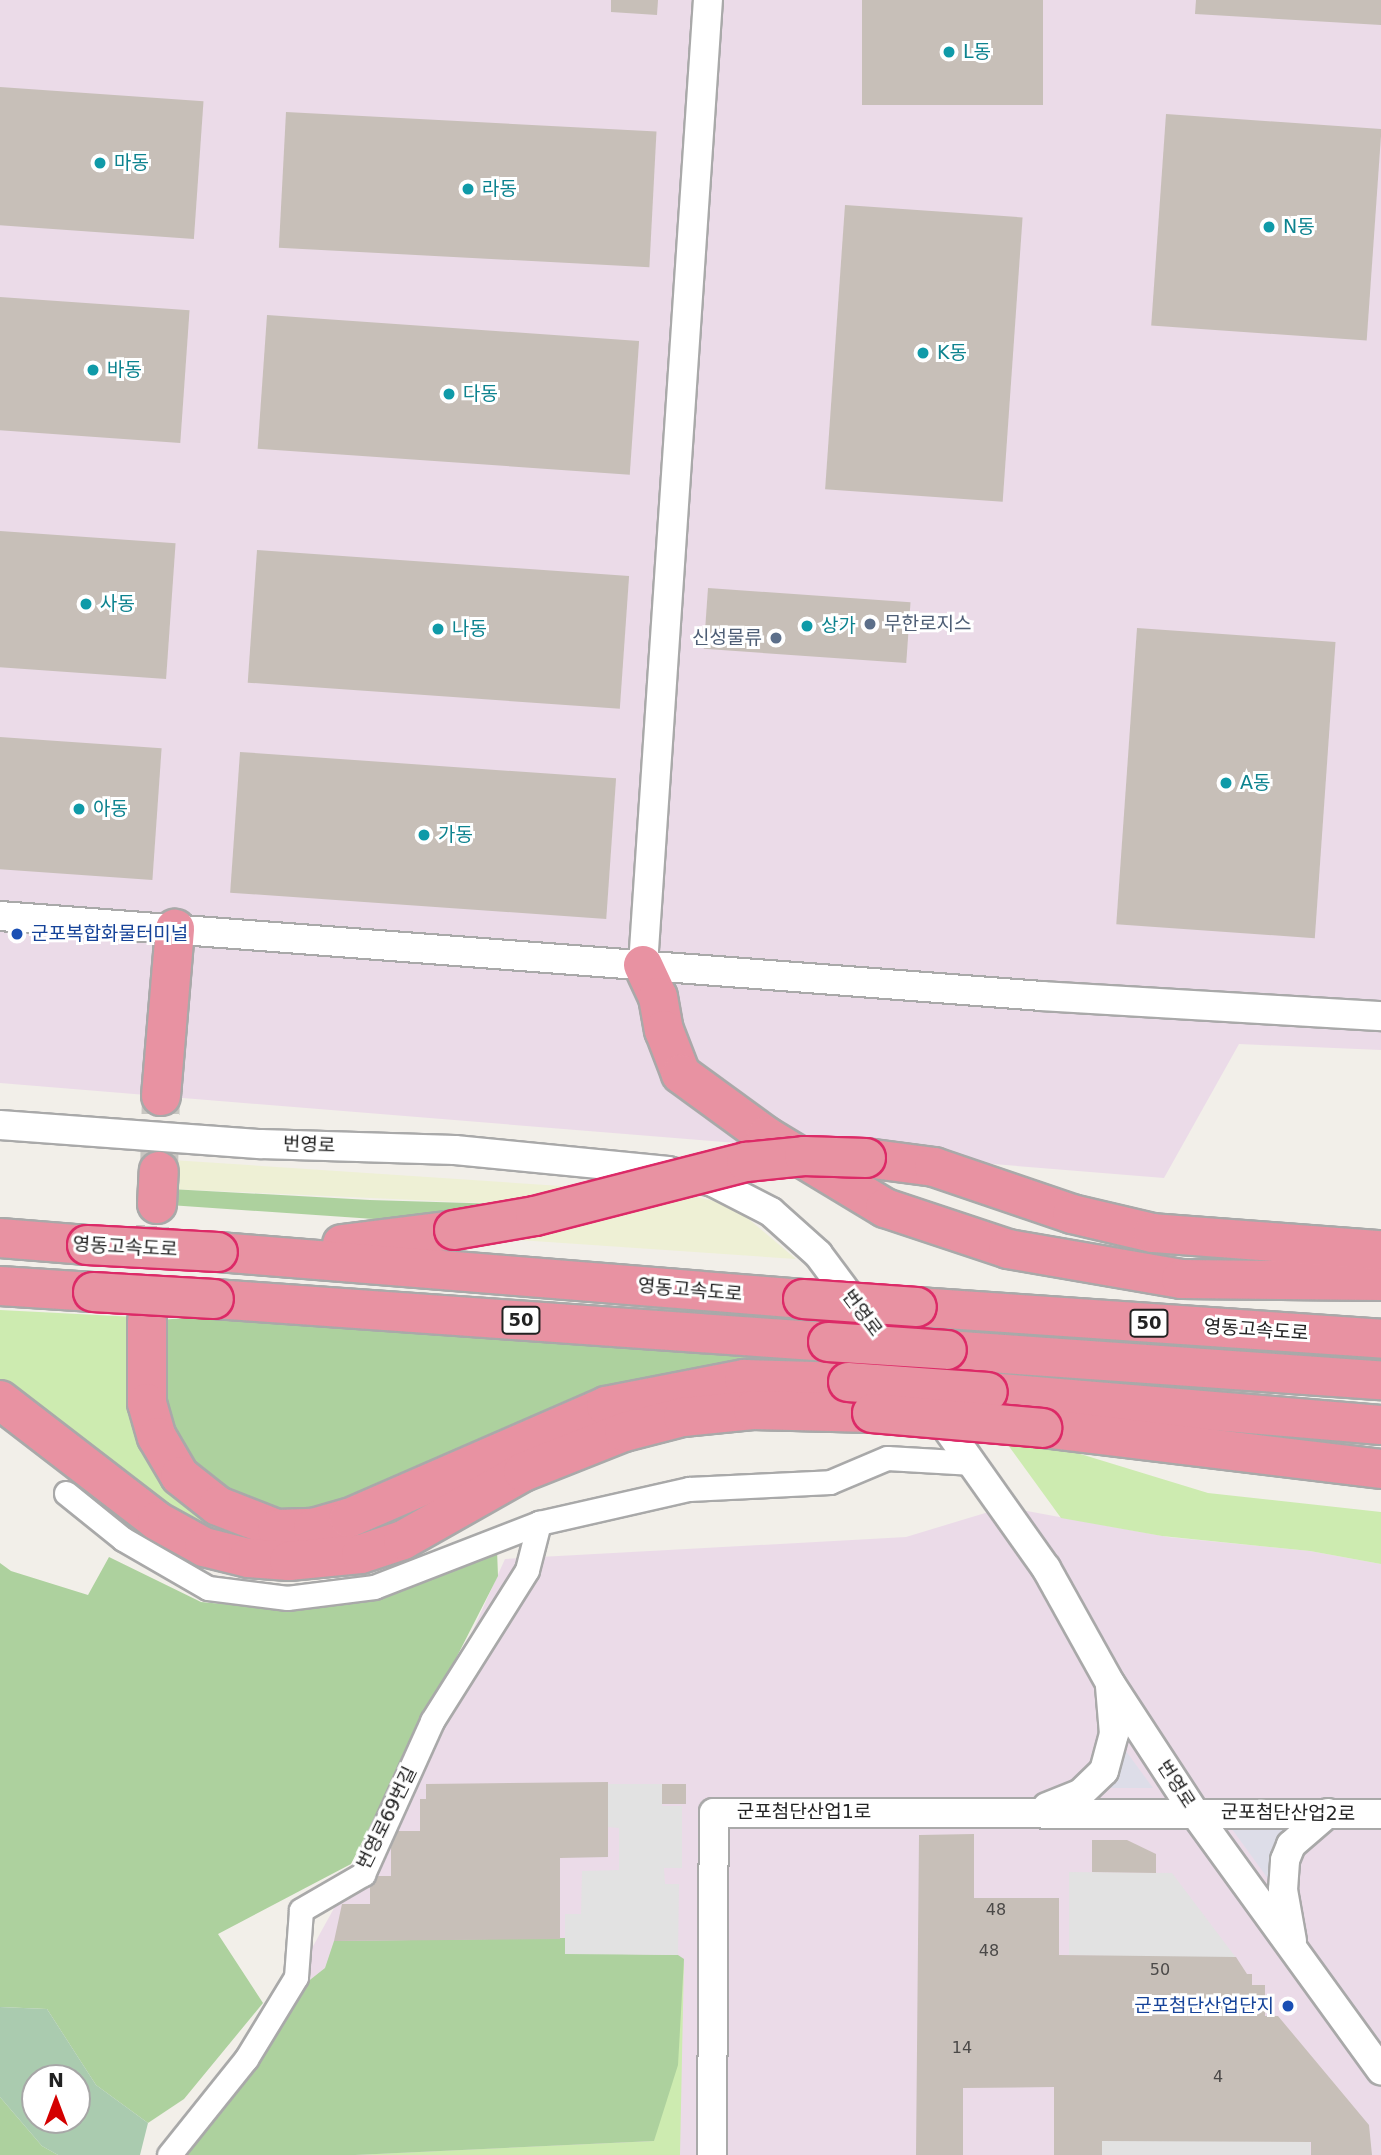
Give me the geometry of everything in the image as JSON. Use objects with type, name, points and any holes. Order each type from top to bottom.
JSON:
[{"type":"highway","points":[[161,1096],[176,929]]},
{"type":"highway","points":[[643,965],[658,997],[664,1030],[681,1074],[766,1136],[885,1208],[1008,1249],[1181,1279],[1381,1281]]},
{"type":"highway","points":[[235,1253],[454,1230],[535,1216],[747,1162],[804,1156],[866,1158],[934,1167],[1072,1213],[1153,1233],[1381,1250]]},
{"type":"highway","name":"영동고속도로","points":[[0,1238],[235,1253],[803,1299],[1381,1339]]},
{"type":"highway","name":"50","points":[[0,1286],[1381,1380]]},
{"type":"highway","points":[[147,1321],[147,1403],[157,1437],[180,1476],[218,1506],[277,1529],[313,1528],[349,1518],[606,1406],[744,1379],[848,1382],[1381,1424]]},
{"type":"highway","points":[[0,1401],[157,1521],[192,1541],[248,1558],[289,1561],[361,1554],[403,1540],[523,1472],[624,1432],[683,1418],[753,1410],[872,1413],[1042,1428],[1381,1469]]},
{"type":"street","points":[[643,965],[708,0]]},
{"type":"street","points":[[0,916],[1381,1017]]},
{"type":"street","name":"번영로","points":[[0,1125],[261,1144],[455,1150],[668,1171],[713,1182],[771,1212],[818,1254],[973,1463],[1046,1568],[1110,1683],[1194,1812],[1381,2070]]},
{"type":"street","points":[[66,1493],[123,1539],[208,1588],[287,1598],[374,1587],[538,1523],[689,1489],[830,1482],[887,1458],[973,1463]]},
{"type":"street","name":"번영로69번길","points":[[169,2155],[246,2059],[296,1977],[301,1910],[363,1874],[432,1721],[527,1570],[538,1523]]},
{"type":"street","points":[[1033,1811],[1080,1794],[1104,1771],[1114,1734],[1110,1683]]},
{"type":"street","name":"군포첨단산업1로","points":[[712,2155],[714,1813],[1194,1812]]},
{"type":"street","name":"군포첨단산업2로","points":[[1194,1812],[1381,1814]]},
{"type":"street","points":[[1294,1951],[1283,1890],[1285,1860],[1291,1845],[1328,1814]]},
{"type":"shaded area","points":[[0,0],[1381,0],[1381,1050],[1239,1044],[1164,1178],[0,1083]]},
{"type":"shaded area","name":"군포첨단산업단지","points":[[1005,1507],[1168,1537],[1310,1551],[1381,1564],[1381,2155],[170,2155],[296,1977],[338,1901],[363,1874],[505,1559],[906,1537]]},
{"type":"shaded area","points":[[1120,1743],[1153,1788],[1098,1788]]},
{"type":"shaded area","points":[[608,1784],[662,1784],[662,1806],[682,1806],[682,1868],[664,1868],[665,1884],[679,1884],[678,1955],[565,1954],[565,1914],[581,1914],[582,1871],[619,1870],[619,1828],[608,1827]]},
{"type":"shaded area","points":[[1300,1822],[1274,1887],[1229,1825]]},
{"type":"shaded area","points":[[1069,1872],[1172,1873],[1237,1959],[1069,1955]]},
{"type":"shaded area","points":[[1102,2141],[1310,2141],[1310,2155],[1102,2155]]},
{"type":"green space","points":[[172,1160],[682,1194],[714,1201],[745,1216],[796,1259],[476,1237],[374,1219],[528,1205],[170,1189]]},
{"type":"green space","points":[[170,1189],[370,1200],[535,1205],[374,1219],[169,1205]]},
{"type":"green space","points":[[0,1310],[136,1317],[239,1526],[236,1540],[198,1526],[165,1507],[0,1382]]},
{"type":"green space","points":[[199,1317],[800,1359],[799,1367],[342,1508],[270,1512],[192,1472],[170,1438],[155,1374],[159,1320]]},
{"type":"green space","points":[[1008,1445],[1051,1445],[1208,1493],[1381,1512],[1381,1564],[1310,1551],[1162,1536],[1061,1518]]},
{"type":"green space","points":[[497,1550],[498,1576],[351,1864],[218,1934],[263,2003],[184,2099],[148,2123],[96,2085],[91,2077],[91,2064],[82,2064],[47,2009],[0,2007],[0,1563],[11,1571],[88,1595],[109,1557],[201,1602],[290,1610],[382,1599]]},
{"type":"green space","points":[[565,1938],[565,1953],[678,1955],[684,1959],[678,2065],[654,2141],[355,2155],[181,2155],[224,2109],[301,1987],[325,1968],[334,1941]]},
{"type":"green space","points":[[684,1959],[680,2155],[355,2155],[654,2141]]},
{"type":"green space","points":[[0,2007],[47,2009],[82,2064],[21,2064],[21,2122],[0,2097]]},
{"type":"green space","points":[[91,2077],[96,2085],[148,2123],[140,2155],[58,2155],[42,2146],[32,2134],[91,2134]]},
{"type":"green space","points":[[0,2097],[21,2122],[21,2134],[32,2134],[42,2146],[58,2155],[0,2155]]},
{"type":"building","points":[[611,0],[658,0],[657,15],[611,12]]},
{"type":"building","name":"L동","points":[[862,0],[1043,0],[1043,105],[862,105]]},
{"type":"building","points":[[1196,0],[1381,0],[1381,25],[1195,14]]},
{"type":"building","name":"마동","points":[[0,87],[204,101],[194,239],[0,225]]},
{"type":"building","name":"라동","points":[[286,112],[656,131],[649,267],[279,248]]},
{"type":"building","name":"N동","points":[[1166,114],[1381,129],[1367,341],[1151,325]]},
{"type":"building","name":"K동","points":[[845,205],[1023,217],[1003,502],[825,489]]},
{"type":"building","name":"바동","points":[[0,297],[190,310],[180,443],[0,430]]},
{"type":"building","name":"다동","points":[[267,315],[639,341],[630,475],[258,449]]},
{"type":"building","name":"사동","points":[[0,531],[176,543],[166,679],[0,667]]},
{"type":"building","name":"나동","points":[[257,550],[629,576],[620,709],[248,683]]},
{"type":"building","name":"상가","points":[[708,588],[911,602],[906,663],[704,649]]},
{"type":"building","name":"A동","points":[[1137,628],[1336,642],[1315,938],[1116,924]]},
{"type":"building","name":"아동","points":[[0,737],[162,748],[152,880],[0,869]]},
{"type":"building","name":"가동","points":[[240,752],[616,778],[606,919],[230,893]]},
{"type":"building","points":[[608,1782],[608,1857],[560,1858],[560,1939],[334,1941],[342,1904],[370,1904],[370,1886],[377,1876],[391,1876],[391,1847],[398,1831],[420,1831],[420,1799],[426,1799],[426,1784]]},
{"type":"building","points":[[662,1784],[686,1784],[686,1804],[662,1804]]},
{"type":"building","points":[[974,1834],[974,1898],[1059,1898],[1059,1955],[1236,1957],[1247,1974],[1252,1974],[1252,1985],[1265,1985],[1265,2016],[1278,2016],[1369,2125],[1372,2155],[1311,2155],[1311,2142],[1102,2141],[1102,2155],[1054,2155],[1054,2087],[963,2088],[963,2155],[916,2155],[919,1835]]},
{"type":"building","points":[[1092,1840],[1127,1840],[1156,1854],[1156,1873],[1092,1872]]},
{"type":"tunnel","points":[[159,1171],[161,1096]]},
{"type":"tunnel","points":[[147,1321],[157,1204]]},
{"type":"place","name":"L동","points":[[949,52]]},
{"type":"place","name":"마동","points":[[100,163]]},
{"type":"place","name":"라동","points":[[468,189]]},
{"type":"place","name":"N동","points":[[1269,227]]},
{"type":"place","name":"K동","points":[[923,353]]},
{"type":"place","name":"바동","points":[[93,370]]},
{"type":"place","name":"다동","points":[[449,394]]},
{"type":"place","name":"사동","points":[[86,604]]},
{"type":"place","name":"무한로지스","points":[[870,624]]},
{"type":"place","name":"상가","points":[[807,626]]},
{"type":"place","name":"나동","points":[[438,629]]},
{"type":"place","name":"신성물류","points":[[776,638]]},
{"type":"place","name":"A동","points":[[1226,783]]},
{"type":"place","name":"아동","points":[[79,809]]},
{"type":"place","name":"가동","points":[[424,835]]},
{"type":"place","name":"군포복합화물터미널","points":[[17,934]]},
{"type":"place","name":"군포첨단산업단지","points":[[1288,2006]]}]
